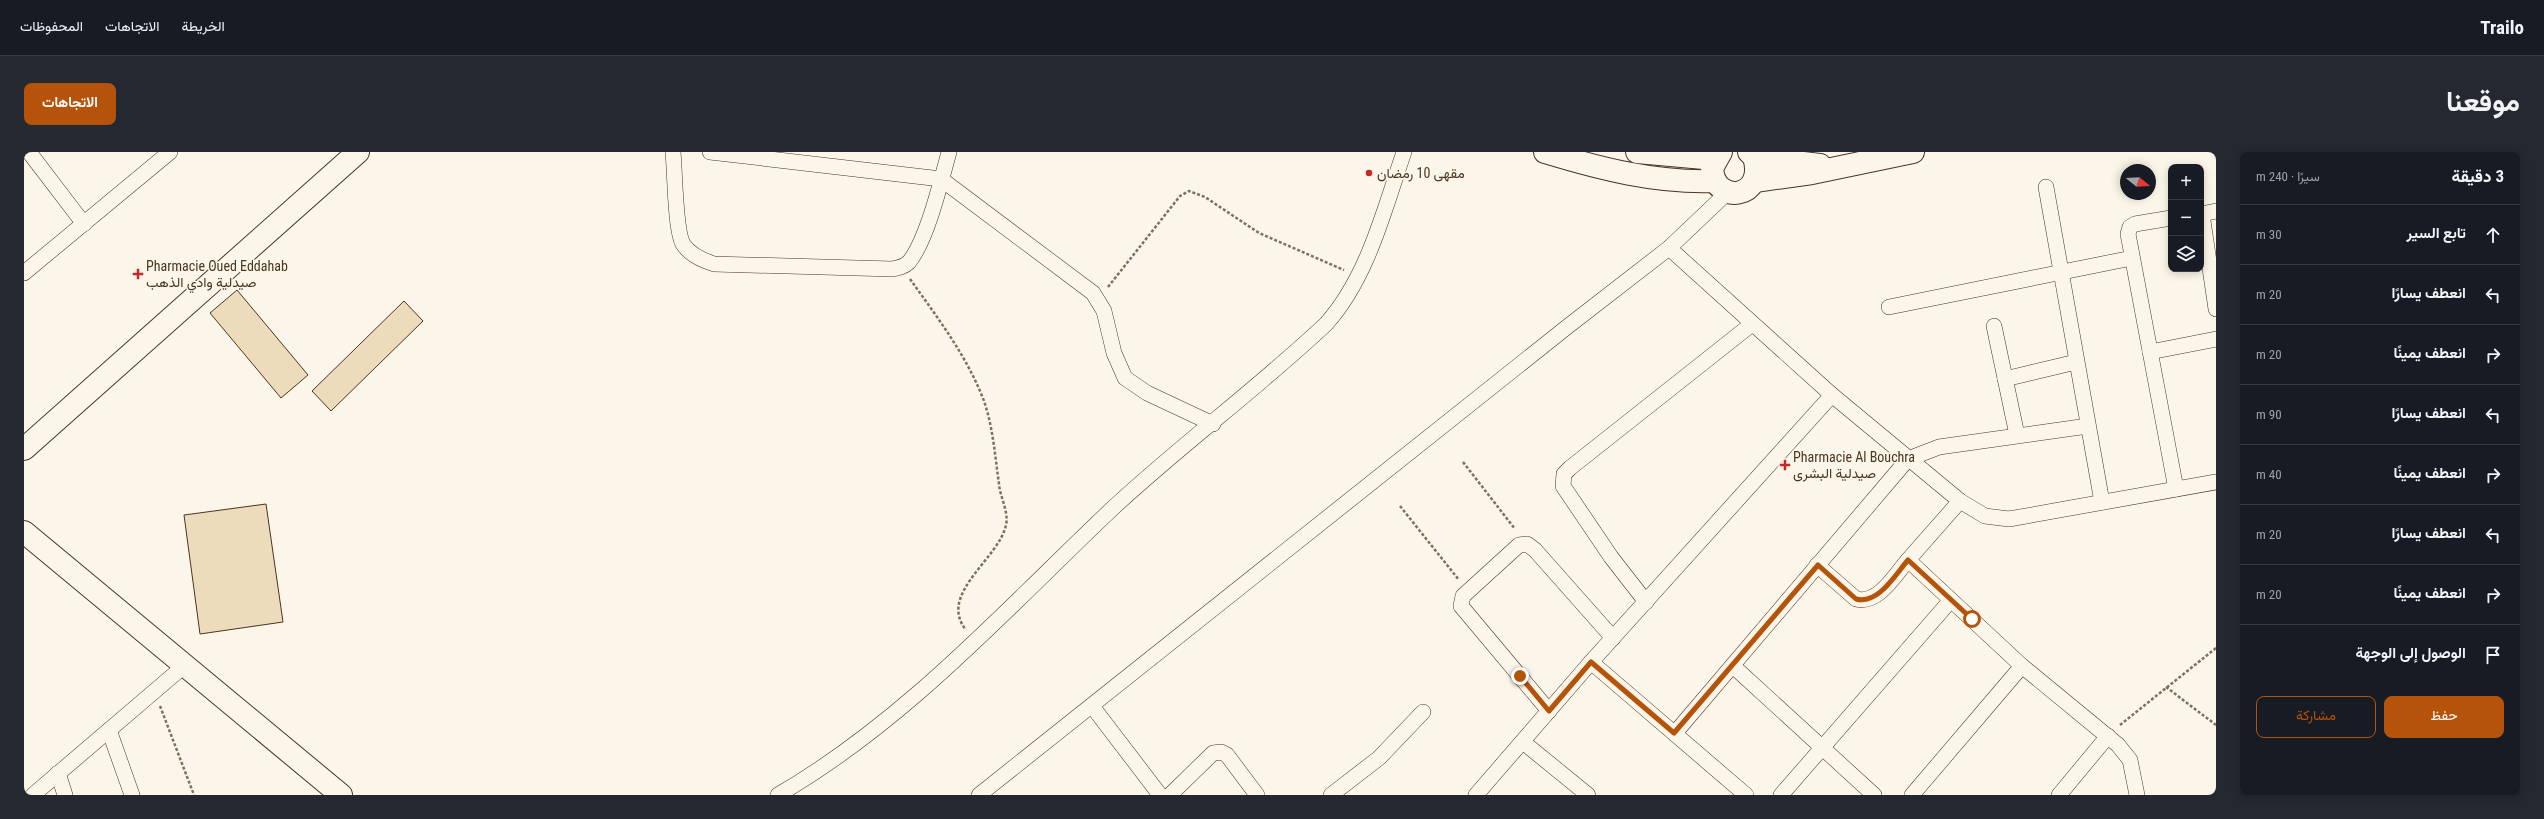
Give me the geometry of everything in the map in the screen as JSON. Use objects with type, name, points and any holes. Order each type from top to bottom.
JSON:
[{"type":"street","points":[[29,152],[84,224]]},
{"type":"street","points":[[24,273],[170,152]]},
{"type":"street","points":[[24,449],[358,152]]},
{"type":"street","points":[[673,152],[678,216],[683,243],[692,254],[703,261],[721,264],[892,269],[902,267],[914,253],[941,179],[949,152]]},
{"type":"street","points":[[710,152],[941,179],[1086,287],[1098,300],[1104,311],[1120,370],[1125,378],[1147,393],[1213,424]]},
{"type":"street","points":[[778,795],[810,776],[884,723],[938,677],[1116,506],[1213,424],[1326,324],[1342,307],[1368,254],[1404,152]]},
{"type":"street","points":[[1545,152],[1594,168],[1632,175],[1721,186],[1743,191],[1755,181],[1812,173],[1833,167],[1913,152]]},
{"type":"street","points":[[1637,152],[1685,155],[1718,155],[1712,168],[1721,186]]},
{"type":"street","points":[[1752,154],[1757,166],[1755,181]]},
{"type":"street","points":[[1752,154],[1833,167]]},
{"type":"street","points":[[979,795],[1560,332],[1669,248],[1721,186]]},
{"type":"street","points":[[2046,187],[2102,502]]},
{"type":"street","points":[[2206,213],[2216,309]]},
{"type":"street","points":[[2168,218],[2137,223],[2130,227],[2128,234],[2176,488]]},
{"type":"street","points":[[1669,248],[1832,395],[1960,501],[1985,516],[2010,519],[2216,482]]},
{"type":"street","points":[[1889,307],[2132,258]]},
{"type":"street","points":[[1646,602],[1611,557],[1563,486],[1562,478],[1570,468],[1752,324]]},
{"type":"street","points":[[1994,326],[2017,434]]},
{"type":"street","points":[[2150,352],[2216,339]]},
{"type":"street","points":[[2005,379],[2076,362]]},
{"type":"street","points":[[1476,795],[1591,662],[1832,395]]},
{"type":"street","points":[[1674,733],[1733,666],[1908,459],[1939,447],[2017,434],[2088,426]]},
{"type":"street","points":[[1818,565],[1856,599],[1869,601],[1876,596],[1960,501]]},
{"type":"street","points":[[24,532],[341,795]]},
{"type":"street","points":[[1549,711],[1461,606],[1463,596],[1519,545],[1527,544],[1535,550],[1613,638]]},
{"type":"street","points":[[1908,560],[2022,666],[2118,745],[2130,760],[2137,795]]},
{"type":"street","points":[[1781,795],[1951,600]]},
{"type":"street","points":[[1591,662],[1746,795]]},
{"type":"street","points":[[33,795],[184,666]]},
{"type":"street","points":[[1733,666],[1874,795]]},
{"type":"street","points":[[1912,795],[2022,666]]},
{"type":"street","points":[[1092,706],[1160,795]]},
{"type":"street","points":[[1331,795],[1379,758],[1423,712]]},
{"type":"street","points":[[109,730],[132,795]]},
{"type":"street","points":[[2059,795],[2108,736]]},
{"type":"street","points":[[1523,742],[1588,795]]},
{"type":"street","points":[[1170,795],[1213,753],[1221,752],[1227,755],[1257,795]]},
{"type":"street","points":[[58,774],[65,795]]},
{"type":"path","points":[[1098,300],[1180,196],[1189,191],[1205,197],[1259,232],[1357,275]]},
{"type":"path","points":[[902,267],[958,349],[974,377],[990,423],[1006,526],[959,601],[958,617],[975,641]]},
{"type":"path","points":[[1463,462],[1527,544]]},
{"type":"path","points":[[1400,506],[1468,591]]},
{"type":"path","points":[[2108,736],[2166,687],[2204,660],[2216,648]]},
{"type":"path","points":[[2166,687],[2216,725]]},
{"type":"path","points":[[154,691],[194,795]]},
{"type":"building","points":[[237,290],[308,375],[281,398],[210,313]]},
{"type":"building","points":[[404,301],[423,321],[331,411],[312,391]]},
{"type":"building","points":[[266,504],[283,622],[200,634],[184,515]]},
{"type":"place","name":"مقهى 10 رمضان","points":[[1369,173]]},
{"type":"place","name":"Pharmacie Oued Eddahab صيدلية وادي الذهب","points":[[138,274]]},
{"type":"place","name":"Pharmacie Al Bouchra صيدلية البشرى","points":[[1785,465]]},
{"type":"route","points":[[1520,676],[1549,711],[1591,662],[1674,733],[1818,565],[1856,599],[1869,601],[1876,596],[1908,560],[1972,619]]}]
